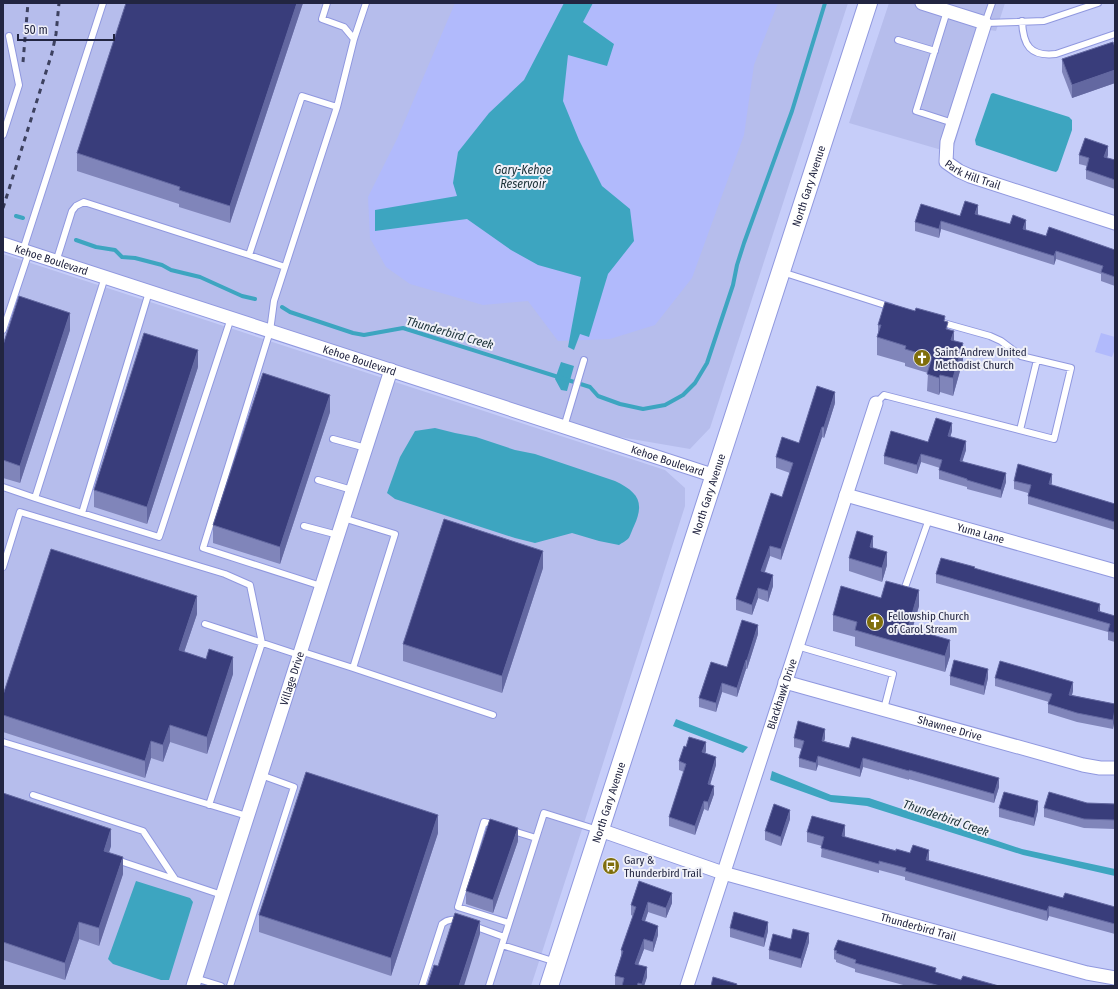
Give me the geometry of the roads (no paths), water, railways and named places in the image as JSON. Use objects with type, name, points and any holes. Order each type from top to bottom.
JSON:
[{"type":"street","name":"North Gary Avenue","points":[[549,986],[716,476],[868,3]]},
{"type":"street","points":[[923,3],[985,24]]},
{"type":"street","name":"Park Hill Trail","points":[[985,24],[947,142],[946,162],[959,171],[1115,223]]},
{"type":"street","name":"Kehoe Boulevard","points":[[3,244],[716,476]]},
{"type":"street","name":"Village Drive","points":[[194,982],[391,370]]},
{"type":"street","name":"Blackhawk Drive","points":[[686,986],[876,403]]},
{"type":"street","name":"Yuma Lane","points":[[846,496],[1115,571]]},
{"type":"street","name":"Shawnee Drive","points":[[785,682],[1083,765],[1100,768],[1115,768]]},
{"type":"street","name":"Thunderbird Trail","points":[[600,830],[723,873],[1087,973],[1115,978]]},
{"type":"lane","points":[[3,330],[103,3]]},
{"type":"lane","points":[[327,3],[322,19],[344,27],[354,39]]},
{"type":"lane","points":[[321,586],[203,548],[270,330],[274,301],[337,107],[354,39],[366,3]]},
{"type":"lane","points":[[992,3],[985,24],[1044,21],[1098,3]]},
{"type":"lane","points":[[947,11],[916,111],[953,123]]},
{"type":"lane","points":[[1022,21],[1023,35],[1031,50],[1039,54],[1056,54],[1115,34]]},
{"type":"lane","points":[[3,135],[19,86],[9,36]]},
{"type":"lane","points":[[898,40],[935,51]]},
{"type":"lane","points":[[249,255],[302,96],[337,107]]},
{"type":"lane","points":[[56,262],[72,211],[76,206],[84,202],[285,267]]},
{"type":"lane","points":[[781,272],[898,309]]},
{"type":"lane","points":[[35,498],[104,277]]},
{"type":"lane","points":[[82,513],[149,292]]},
{"type":"lane","points":[[3,487],[159,536],[231,318]]},
{"type":"lane","points":[[876,403],[884,395],[1054,439],[1071,368],[1021,356],[1001,341],[990,336],[935,320]]},
{"type":"lane","points":[[564,426],[584,360]]},
{"type":"lane","points":[[1020,430],[1037,360]]},
{"type":"lane","points":[[333,439],[366,448]]},
{"type":"lane","points":[[318,480],[352,490]]},
{"type":"lane","points":[[3,567],[20,512],[225,574],[250,585],[262,643],[209,804]]},
{"type":"lane","points":[[343,518],[395,534],[353,668]]},
{"type":"lane","points":[[903,593],[929,519]]},
{"type":"lane","points":[[304,526],[338,535]]},
{"type":"lane","points":[[205,624],[262,643],[353,668],[493,715]]},
{"type":"lane","points":[[797,646],[893,674],[884,709]]},
{"type":"lane","points":[[3,742],[247,816]]},
{"type":"lane","points":[[230,986],[294,787],[260,775]]},
{"type":"lane","points":[[32,795],[143,831],[175,879]]},
{"type":"lane","points":[[489,986],[544,813],[600,830]]},
{"type":"lane","points":[[499,826],[484,822],[458,907],[509,923]]},
{"type":"lane","points":[[506,829],[536,838]]},
{"type":"lane","points":[[117,860],[222,895]]},
{"type":"lane","points":[[422,986],[442,924],[446,921],[458,921],[504,937]]},
{"type":"lane","points":[[502,945],[557,963]]},
{"type":"lane","points":[[194,982],[221,986]]},
{"type":"water","name":"Gary-Kehoe Reservoir","points":[[564,3],[593,3],[583,22],[614,44],[607,66],[568,55],[563,101],[579,140],[602,186],[630,209],[634,241],[608,274],[589,337],[580,334],[574,350],[568,347],[581,277],[538,265],[511,250],[467,219],[375,231],[375,210],[457,196],[453,183],[458,152],[489,113],[524,80]]},
{"type":"water","points":[[993,93],[1069,117],[1072,120],[1072,130],[1056,172],[976,145],[975,140],[991,94]]},
{"type":"water","points":[[561,362],[574,366],[567,391],[561,390],[555,379]]},
{"type":"water","points":[[435,428],[476,437],[515,450],[535,454],[623,485],[634,494],[639,504],[637,518],[629,537],[619,545],[572,533],[535,543],[515,538],[395,499],[387,493],[400,457],[415,431]]},
{"type":"water","points":[[676,719],[748,747],[743,753],[673,726]]},
{"type":"water","points":[[772,771],[831,795],[869,798],[1022,849],[1115,869],[1115,876],[1023,855],[867,806],[831,802],[770,780]]},
{"type":"water","points":[[136,881],[190,898],[193,902],[169,980],[161,980],[113,964],[108,959]]},
{"type":"waterway","points":[[282,307],[290,312],[353,333],[364,335],[403,328],[590,387],[598,396],[620,404],[643,409],[665,405],[683,395],[695,383],[707,363],[733,285],[744,243],[792,111],[825,3]]},
{"type":"waterway","name":"Thunderbird Creek","points":[[16,216],[23,218]]},
{"type":"waterway","name":"Thunderbird Creek","points":[[76,240],[96,247],[115,250],[122,257],[135,258],[162,265],[171,270],[200,277],[242,296],[255,299]]},
{"type":"railway","points":[[23,62],[28,3]]},
{"type":"railway","points":[[3,208],[52,53],[56,34],[59,3]]},
{"type":"place","name":"Saint Andrew United Methodist Church","points":[[922,358]]},
{"type":"place","name":"Fellowship Church of Carol Stream","points":[[875,622]]},
{"type":"place","name":"Gary & Thunderbird Trail","points":[[611,866]]}]
